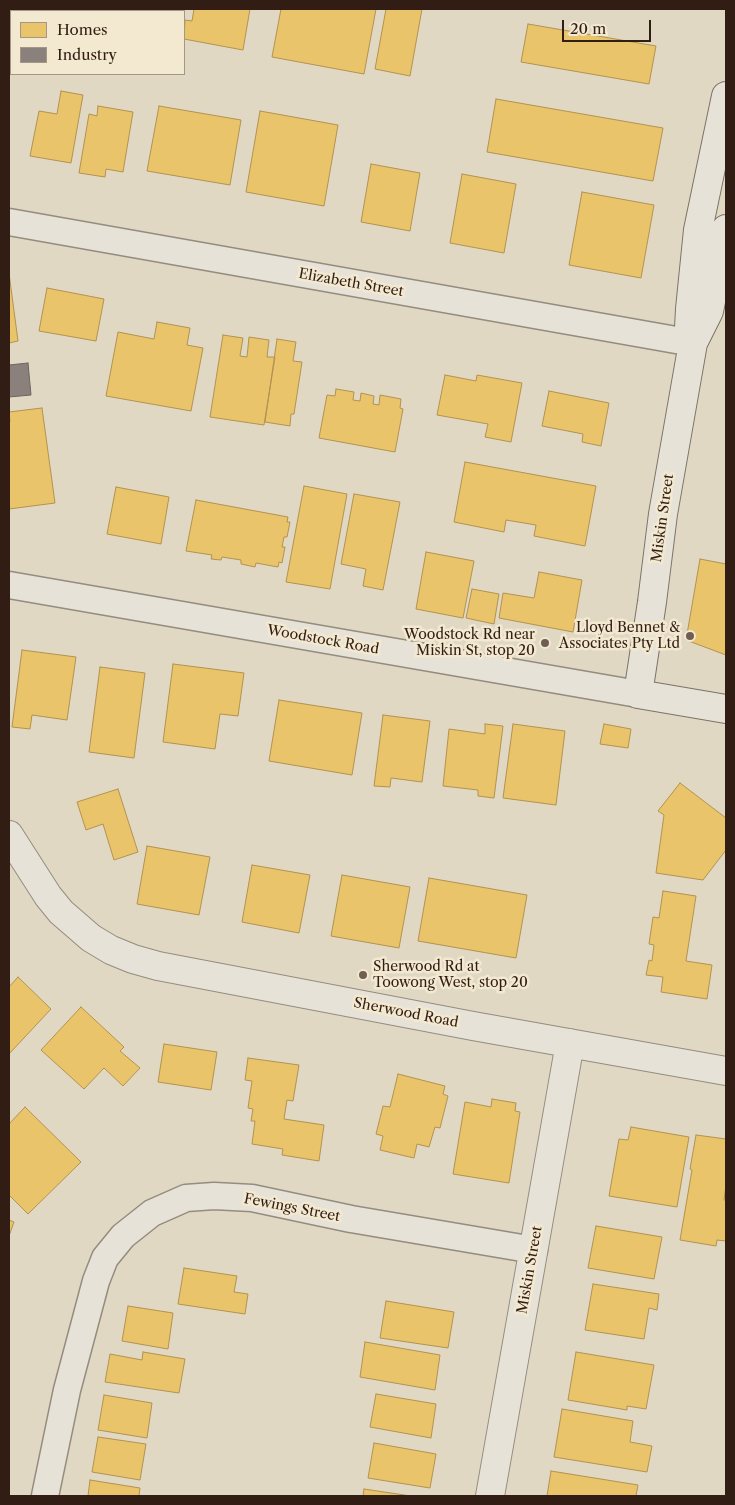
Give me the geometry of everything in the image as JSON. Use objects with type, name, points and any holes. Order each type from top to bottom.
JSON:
[{"type":"street","name":"Miskin Street","points":[[693,343],[689,328],[698,230],[726,96]]},
{"type":"street","name":"Elizabeth Street","points":[[9,222],[693,343]]},
{"type":"street","name":"Miskin Street","points":[[638,694],[652,602],[662,514],[693,343],[709,311],[726,230]]},
{"type":"street","name":"Woodstock Road","points":[[9,585],[726,709]]},
{"type":"street","name":"Sherwood Road","points":[[9,835],[52,902],[76,927],[111,950],[133,959],[158,966],[726,1072]]},
{"type":"street","name":"Miskin Street","points":[[490,1496],[570,1043]]},
{"type":"street","name":"Fewings Street","points":[[45,1496],[67,1390],[96,1281],[106,1258],[123,1236],[152,1212],[186,1198],[214,1196],[252,1198],[351,1219],[534,1250]]},
{"type":"building: Homes","points":[[59,9],[137,9],[136,10]]},
{"type":"building: Homes","points":[[194,9],[250,9],[243,50],[185,39],[185,20],[192,21]]},
{"type":"building: Homes","points":[[281,9],[376,9],[364,74],[272,57]]},
{"type":"building: Homes","points":[[386,9],[422,9],[410,76],[375,69]]},
{"type":"building: Homes","points":[[528,24],[656,46],[649,84],[521,62]]},
{"type":"building: Homes","points":[[61,91],[83,95],[71,163],[30,156],[39,111],[57,114]]},
{"type":"building: Homes","points":[[496,99],[663,128],[653,181],[487,152]]},
{"type":"building: Homes","points":[[98,106],[133,112],[123,172],[106,169],[105,177],[79,173],[89,114],[97,116]]},
{"type":"building: Homes","points":[[159,106],[241,120],[230,185],[147,171]]},
{"type":"building: Homes","points":[[260,111],[338,125],[324,206],[246,192]]},
{"type":"building: Homes","points":[[371,164],[420,173],[410,231],[361,222]]},
{"type":"building: Homes","points":[[462,174],[516,184],[504,253],[450,243]]},
{"type":"building: Homes","points":[[582,192],[654,205],[641,278],[569,265]]},
{"type":"building: Homes","points":[[9,273],[18,341],[9,343]]},
{"type":"building: Homes","points":[[47,288],[104,299],[96,341],[39,331]]},
{"type":"building: Homes","points":[[157,322],[190,328],[187,345],[203,348],[191,411],[106,396],[118,332],[154,339]]},
{"type":"building: Homes","points":[[223,335],[243,338],[240,356],[247,357],[249,337],[269,340],[267,357],[275,357],[264,425],[210,417]]},
{"type":"building: Homes","points":[[277,339],[296,342],[293,361],[302,362],[294,414],[291,414],[290,426],[265,422]]},
{"type":"building: Homes","points":[[445,375],[476,381],[477,375],[522,383],[511,442],[485,437],[488,424],[437,415]]},
{"type":"building: Homes","points":[[336,389],[354,392],[353,400],[360,401],[361,393],[374,396],[373,404],[379,405],[380,395],[401,399],[400,408],[403,409],[395,452],[319,438],[327,395],[335,396]]},
{"type":"building: Homes","points":[[549,391],[609,403],[601,446],[582,442],[583,434],[542,426]]},
{"type":"building: Homes","points":[[42,408],[55,503],[9,509],[9,412]]},
{"type":"building: Homes","points":[[465,462],[596,486],[585,546],[534,536],[536,525],[506,520],[504,532],[454,522]]},
{"type":"building: Homes","points":[[304,486],[347,494],[330,589],[286,582]]},
{"type":"building: Homes","points":[[116,487],[169,497],[161,544],[107,534]]},
{"type":"building: Homes","points":[[354,494],[400,502],[383,590],[363,586],[366,569],[341,564]]},
{"type":"building: Homes","points":[[196,500],[288,517],[287,522],[290,522],[287,537],[284,537],[282,547],[285,547],[282,563],[279,562],[278,567],[256,563],[255,567],[241,564],[241,560],[222,557],[221,560],[211,559],[212,555],[186,551]]},
{"type":"building: Homes","points":[[426,552],[474,561],[463,618],[416,609]]},
{"type":"building: Homes","points":[[700,559],[726,564],[726,655],[686,640]]},
{"type":"building: Homes","points":[[539,572],[582,580],[573,632],[499,618],[503,593],[534,598]]},
{"type":"building: Homes","points":[[472,589],[499,594],[494,624],[466,618]]},
{"type":"building: Homes","points":[[22,650],[76,657],[67,720],[32,715],[30,729],[12,727]]},
{"type":"building: Homes","points":[[173,664],[244,673],[238,716],[220,714],[215,749],[163,742]]},
{"type":"building: Homes","points":[[100,667],[145,673],[134,758],[89,752]]},
{"type":"building: Homes","points":[[279,700],[362,713],[352,775],[269,761]]},
{"type":"building: Homes","points":[[383,715],[430,721],[422,782],[391,778],[390,787],[374,786]]},
{"type":"building: Homes","points":[[485,724],[503,726],[494,798],[478,796],[478,790],[443,786],[449,729],[485,734]]},
{"type":"building: Homes","points":[[513,724],[565,731],[556,805],[503,798]]},
{"type":"building: Homes","points":[[604,724],[631,729],[628,748],[600,744]]},
{"type":"building: Homes","points":[[680,783],[726,818],[726,850],[703,880],[656,873],[664,815],[658,811]]},
{"type":"building: Homes","points":[[118,789],[138,852],[114,860],[103,824],[86,830],[77,802]]},
{"type":"building: Homes","points":[[147,846],[210,857],[199,915],[137,904]]},
{"type":"building: Homes","points":[[252,865],[310,875],[299,933],[242,922]]},
{"type":"building: Homes","points":[[342,875],[410,887],[399,948],[331,936]]},
{"type":"building: Homes","points":[[429,878],[527,895],[516,958],[418,941]]},
{"type":"building: Homes","points":[[663,891],[696,896],[686,961],[712,965],[707,999],[661,992],[663,977],[646,975],[649,960],[652,961],[654,945],[649,944],[653,917],[659,918]]},
{"type":"building: Homes","points":[[18,977],[51,1009],[9,1054],[9,987]]},
{"type":"building: Homes","points":[[81,1007],[124,1047],[120,1051],[140,1068],[123,1086],[104,1068],[84,1089],[41,1050]]},
{"type":"building: Homes","points":[[164,1044],[217,1052],[211,1090],[158,1082]]},
{"type":"building: Homes","points":[[248,1058],[299,1065],[293,1101],[287,1100],[284,1119],[324,1125],[319,1161],[282,1155],[283,1149],[252,1144],[255,1121],[251,1121],[253,1109],[248,1108],[252,1081],[245,1080]]},
{"type":"building: Homes","points":[[398,1074],[445,1086],[443,1094],[448,1096],[440,1128],[435,1127],[429,1147],[417,1144],[414,1158],[380,1150],[383,1136],[376,1134],[383,1106],[390,1107]]},
{"type":"building: Homes","points":[[492,1099],[516,1103],[515,1111],[520,1112],[509,1183],[453,1174],[465,1102],[491,1107]]},
{"type":"building: Homes","points":[[25,1107],[81,1162],[28,1214],[9,1195],[9,1124]]},
{"type":"building: Homes","points":[[631,1127],[689,1137],[677,1207],[609,1196],[619,1139],[628,1140]]},
{"type":"building: Homes","points":[[696,1135],[726,1139],[726,1185],[724,1200],[726,1200],[726,1241],[717,1240],[716,1246],[680,1240]]},
{"type":"building: Homes","points":[[9,1220],[14,1222],[9,1236]]},
{"type":"building: Homes","points":[[596,1226],[662,1237],[654,1279],[588,1268]]},
{"type":"building: Homes","points":[[184,1268],[237,1276],[234,1292],[248,1294],[245,1314],[178,1304]]},
{"type":"building: Homes","points":[[593,1284],[659,1294],[657,1310],[649,1308],[644,1339],[585,1330]]},
{"type":"building: Homes","points":[[386,1301],[454,1312],[448,1348],[380,1338]]},
{"type":"building: Homes","points":[[128,1306],[173,1313],[168,1349],[122,1341]]},
{"type":"building: Homes","points":[[365,1342],[440,1355],[435,1390],[360,1377]]},
{"type":"building: Homes","points":[[143,1352],[185,1359],[179,1393],[105,1382],[110,1354],[142,1360]]},
{"type":"building: Homes","points":[[576,1352],[654,1365],[646,1409],[627,1406],[627,1410],[568,1400]]},
{"type":"building: Homes","points":[[376,1394],[436,1404],[431,1438],[370,1427]]},
{"type":"building: Homes","points":[[104,1395],[152,1403],[147,1438],[98,1430]]},
{"type":"building: Homes","points":[[562,1409],[633,1421],[630,1442],[652,1446],[647,1472],[554,1457]]},
{"type":"building: Homes","points":[[98,1437],[146,1444],[140,1480],[92,1472]]},
{"type":"building: Homes","points":[[374,1443],[436,1454],[430,1488],[368,1478]]},
{"type":"building: Homes","points":[[551,1471],[638,1485],[636,1496],[547,1496]]},
{"type":"building: Homes","points":[[90,1480],[140,1488],[139,1496],[88,1496]]},
{"type":"building: Homes","points":[[364,1489],[411,1496],[363,1496]]},
{"type":"building: Industry","points":[[28,363],[31,395],[9,397],[9,365]]},
{"type":"place","name":"Lloyd Bennet & Associates Pty Ltd","points":[[690,636]]},
{"type":"place","name":"Woodstock Rd near Miskin St, stop 20","points":[[545,643]]},
{"type":"place","name":"Sherwood Rd at Toowong West, stop 20","points":[[363,975]]}]
